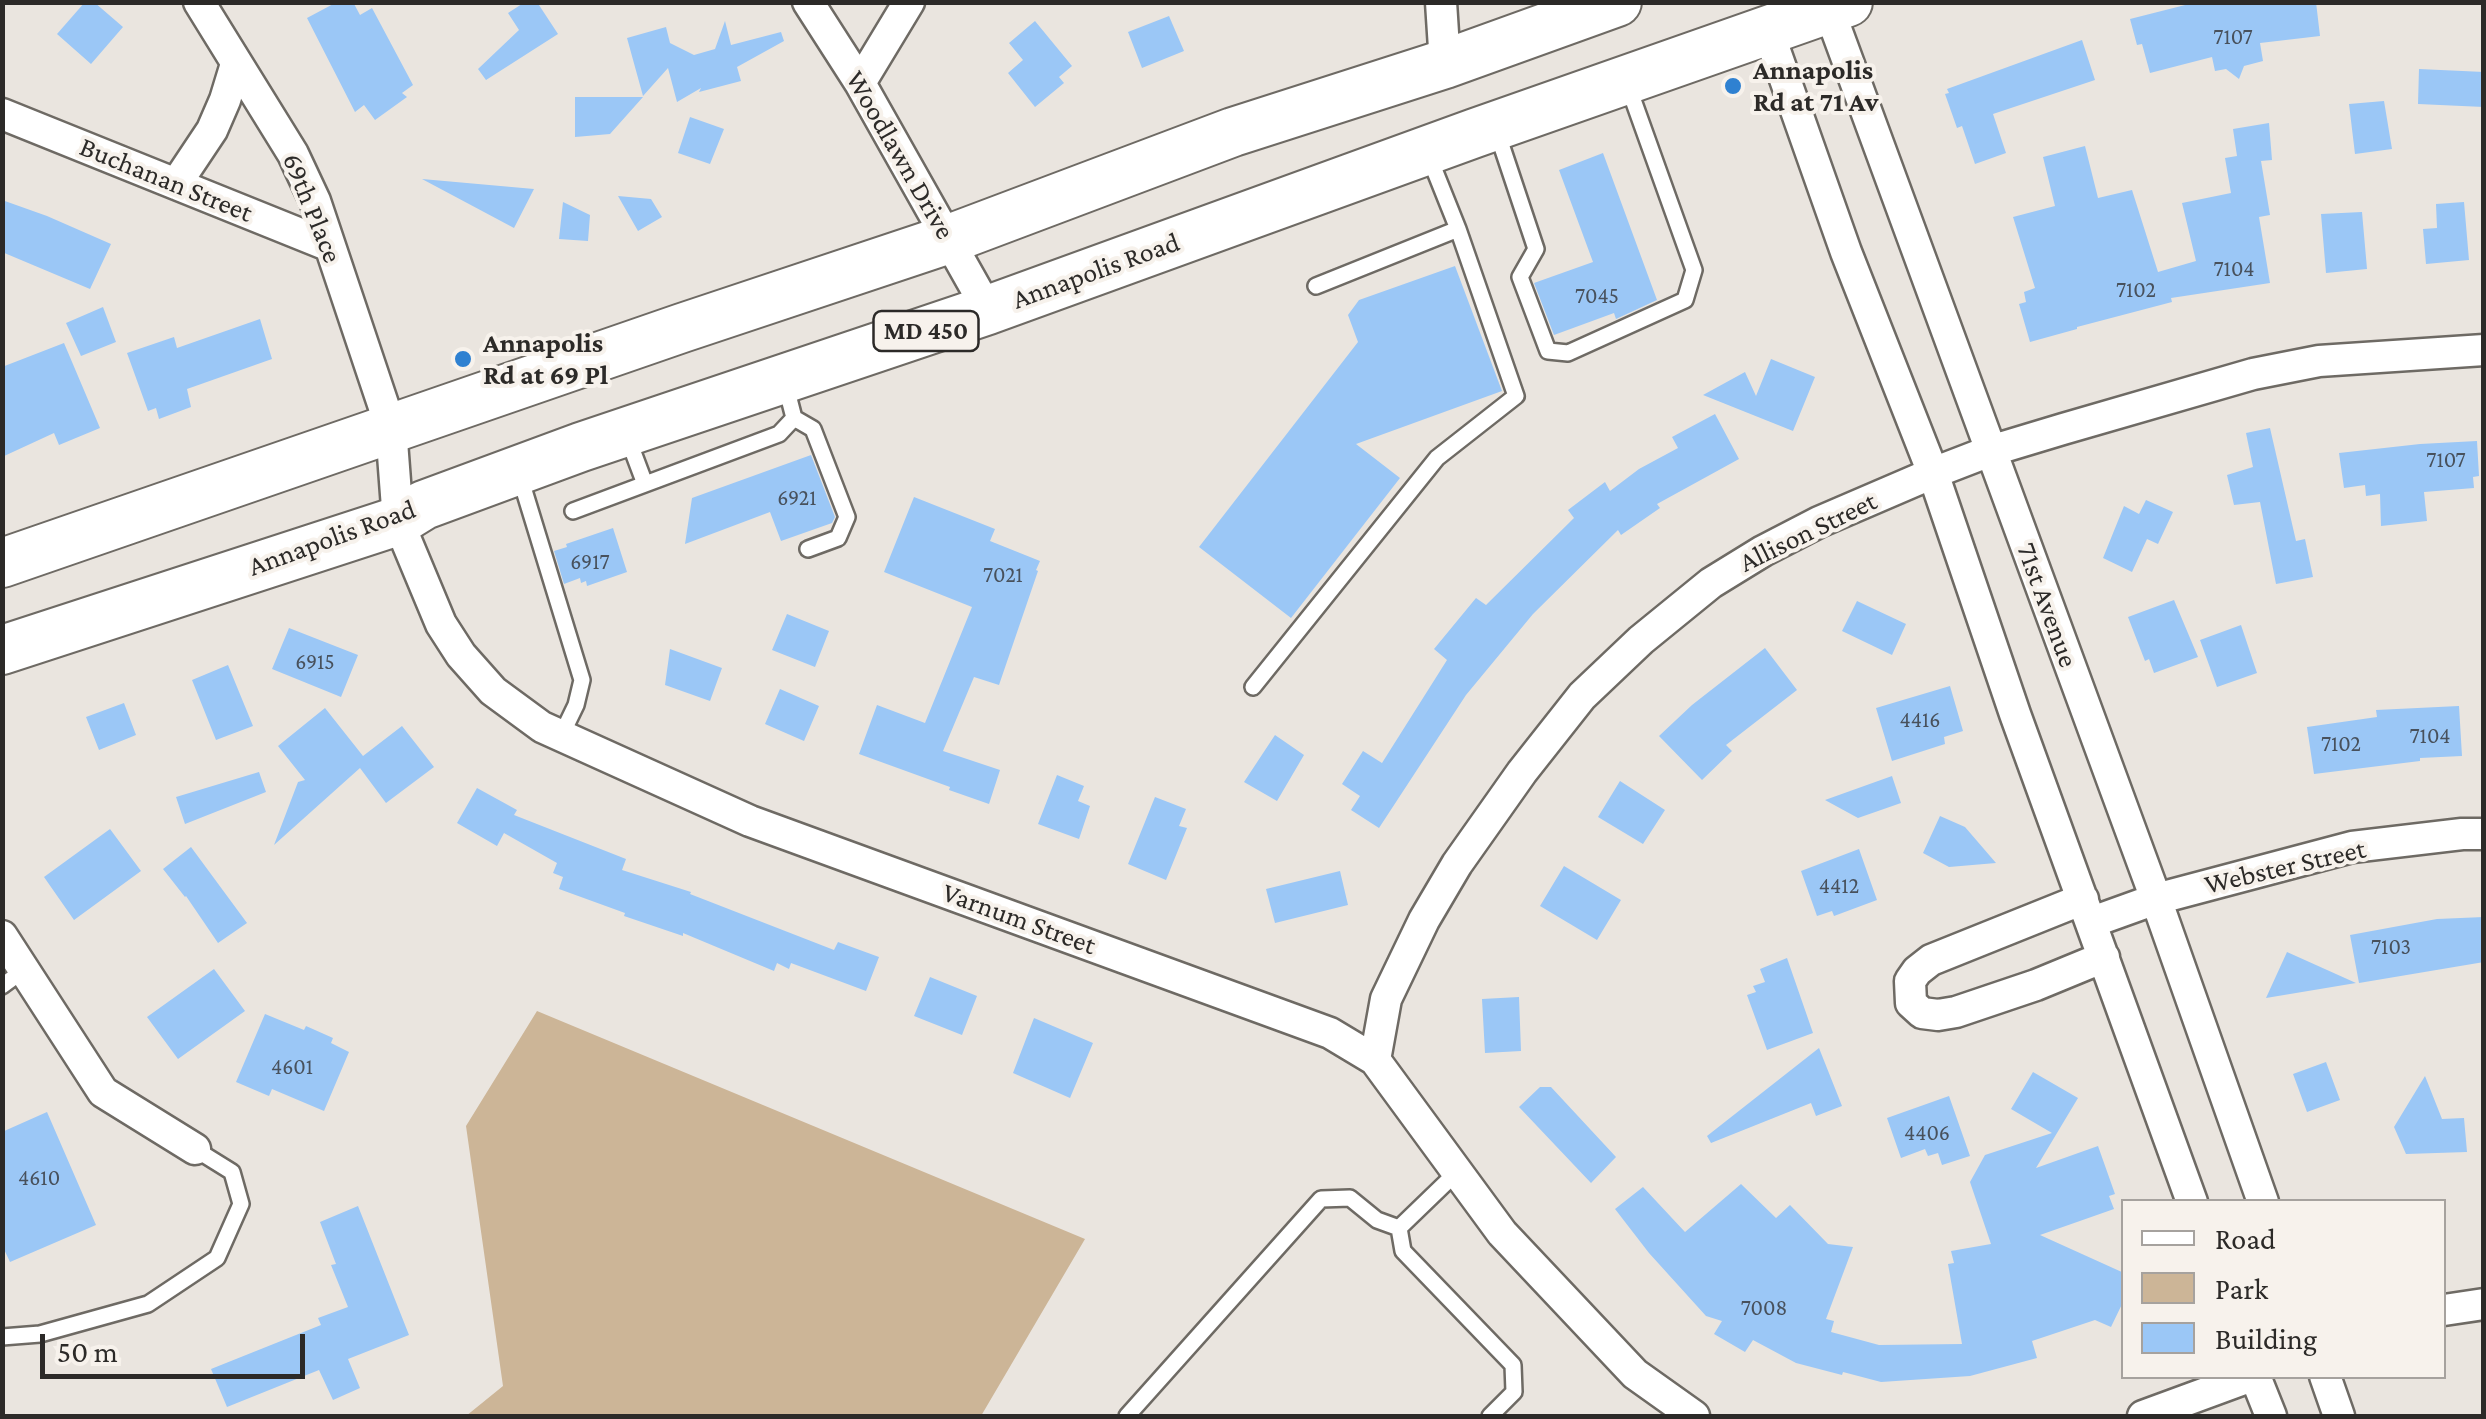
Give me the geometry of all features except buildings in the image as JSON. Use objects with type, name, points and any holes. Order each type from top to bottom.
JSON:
[{"type":"main road","points":[[2,562],[949,239],[1233,132],[1445,64],[1617,2]]},
{"type":"main road","name":"Annapolis Road","points":[[2,650],[398,521],[424,505],[625,432],[789,398],[988,310],[1838,6]]},
{"type":"street","name":"69th Place","points":[[199,2],[293,154],[315,201],[391,428]]},
{"type":"street","name":"Woodlawn Drive","points":[[808,2],[860,83],[988,310]]},
{"type":"street","points":[[860,83],[909,2]]},
{"type":"street","points":[[1441,2],[1445,64]]},
{"type":"street","name":"71st Avenue","points":[[1838,6],[1990,451],[2156,898],[2262,1199]]},
{"type":"street","points":[[1768,31],[1846,252],[1933,473],[1966,576],[2191,1199]]},
{"type":"street","points":[[176,184],[212,130],[236,64]]},
{"type":"street","name":"Buchanan Street","points":[[2,114],[330,246]]},
{"type":"street","name":"Allison Street","points":[[1376,1060],[1386,999],[1424,920],[1468,848],[1582,696],[1641,640],[1712,583],[1818,522],[1990,451],[2254,374],[2319,361],[2484,350]]},
{"type":"street","name":"Varnum Street","points":[[391,428],[398,521],[441,624],[462,656],[493,691],[542,727],[750,821],[1300,1022],[1376,1060],[1502,1233],[1635,1374],[1694,1416]]},
{"type":"street","name":"Webster Street","points":[[2104,957],[1956,1012],[1922,1013],[1911,1003],[1910,981],[1931,960],[2087,911],[2156,898],[2352,847],[2484,834]]},
{"type":"street","points":[[2,936],[14,977],[103,1092],[195,1149]]},
{"type":"street","points":[[2446,1310],[2484,1304]]},
{"type":"street","points":[[2142,1416],[2246,1379]]},
{"type":"street","points":[[2255,1379],[2271,1416]]},
{"type":"street","points":[[2326,1379],[2339,1416]]},
{"type":"lane","points":[[1494,126],[1536,249],[1520,277],[1548,351],[1568,353],[1685,300],[1694,270],[1626,80]]},
{"type":"lane","points":[[1253,687],[1436,458],[1516,396],[1427,152]]},
{"type":"lane","points":[[1316,286],[1458,229]]},
{"type":"lane","points":[[573,511],[779,434],[789,398]]},
{"type":"lane","points":[[789,398],[813,429],[847,517],[838,538],[808,550]]},
{"type":"lane","points":[[625,432],[645,484]]},
{"type":"lane","points":[[518,470],[582,680],[576,706],[561,736]]},
{"type":"lane","points":[[2,1337],[40,1334],[148,1304],[217,1258],[241,1204],[232,1172],[195,1149]]},
{"type":"lane","points":[[1399,1228],[1457,1172]]},
{"type":"lane","points":[[1128,1416],[1321,1200],[1350,1198],[1377,1220],[1399,1228]]},
{"type":"lane","points":[[1399,1228],[1402,1251],[1513,1365],[1514,1392],[1490,1416]]},
{"type":"green space","points":[[537,1011],[1085,1239],[981,1416],[466,1416],[503,1386],[466,1126]]},
{"type":"place","name":"Annapolis Rd at 71 Av","points":[[1733,86]]},
{"type":"place","name":"Annapolis Rd at 69 Pl","points":[[463,359]]}]
